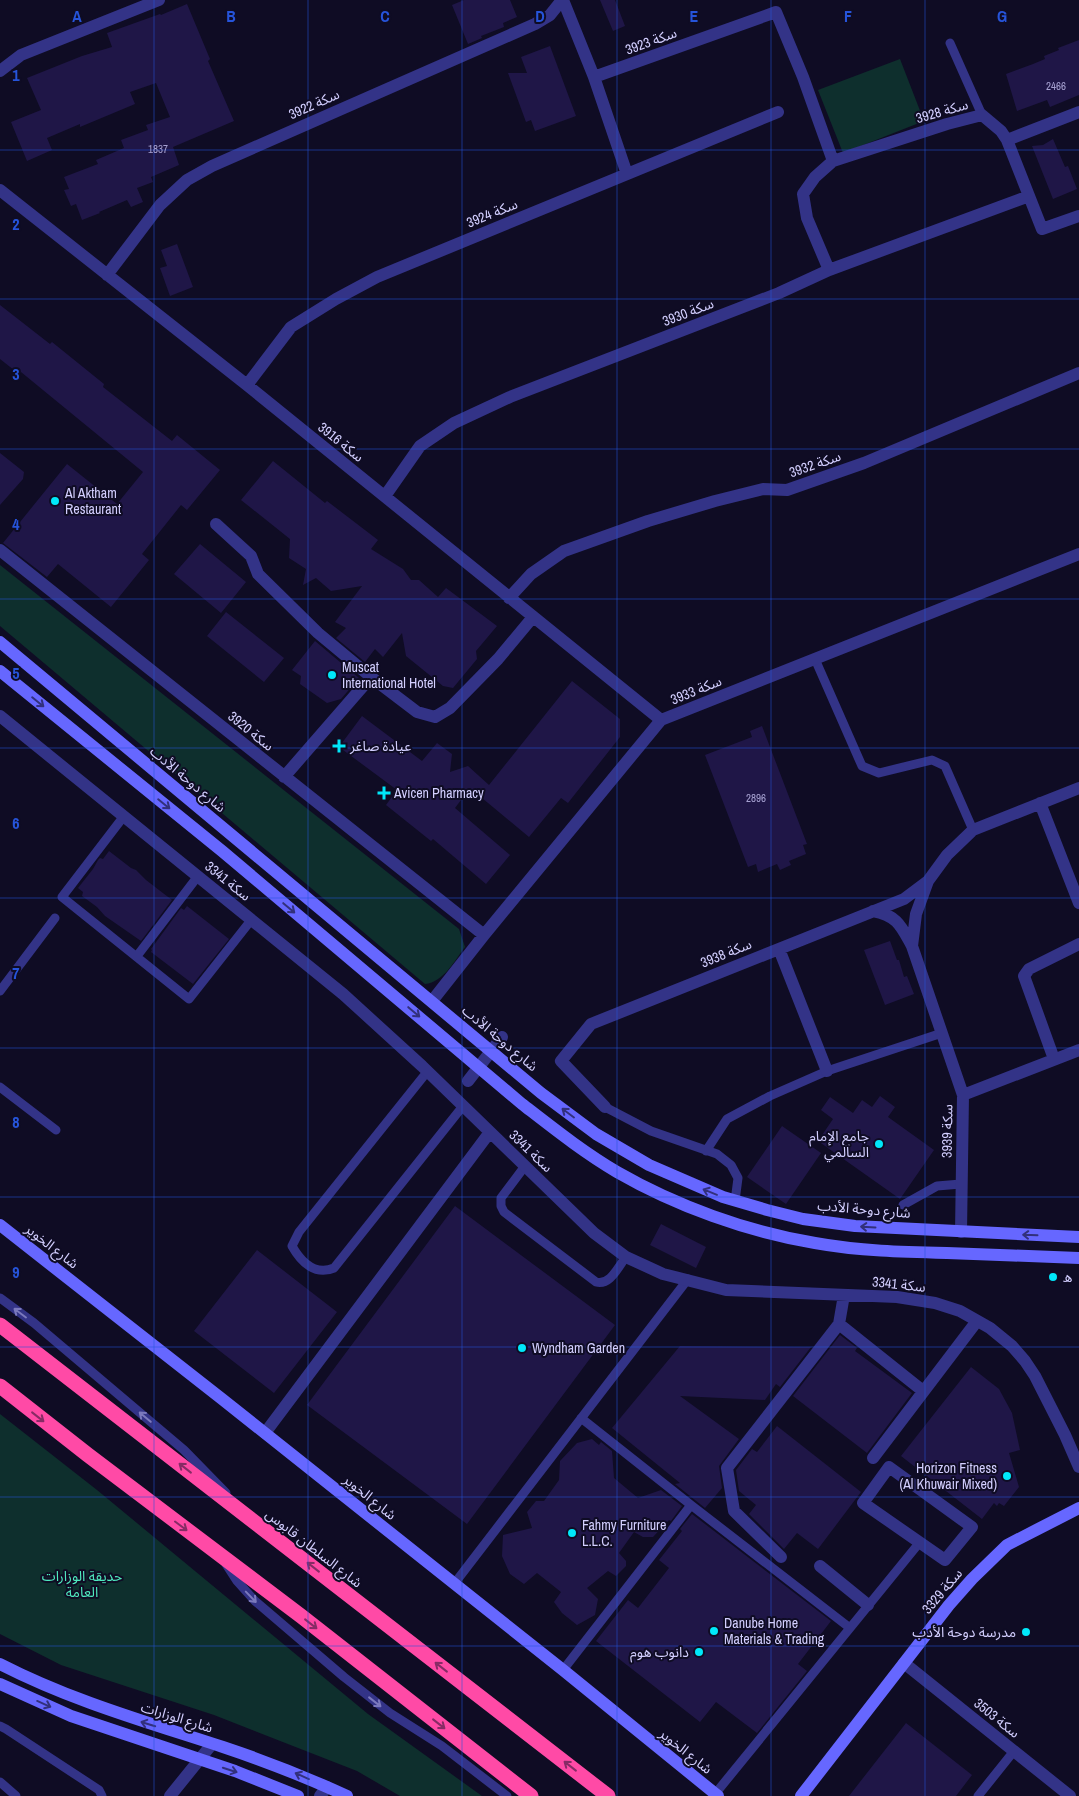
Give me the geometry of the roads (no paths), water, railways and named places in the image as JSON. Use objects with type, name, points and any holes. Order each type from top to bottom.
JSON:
[{"type":"highway","name":"شارع السلطان قابوس","points":[[0,1325],[608,1796]]},
{"type":"highway","points":[[0,1386],[301,1616],[531,1796]]},
{"type":"main road","name":"شارع دوحة الأدب","points":[[0,642],[541,1093],[596,1134],[649,1165],[735,1201],[803,1219],[855,1226],[1079,1237]]},
{"type":"main road","points":[[0,671],[222,851],[565,1138],[646,1188],[689,1206],[776,1236],[849,1248],[900,1252],[1079,1258]]},
{"type":"main road","name":"شارع الخوير","points":[[0,1225],[266,1433],[717,1795]]},
{"type":"main road","name":"سكة 3329","points":[[801,1796],[949,1605],[972,1579],[1007,1545],[1079,1508]]},
{"type":"main road","name":"شارع الوزارات","points":[[0,1666],[87,1703],[294,1772],[324,1791],[346,1796]]},
{"type":"main road","points":[[0,1684],[71,1716],[235,1771],[298,1796]]},
{"type":"street","points":[[0,71],[21,55],[159,0]]},
{"type":"street","name":"سكة 3922","points":[[107,275],[160,205],[187,180],[212,166],[535,24],[550,15],[563,0],[594,77],[626,174]]},
{"type":"street","name":"سكة 3923","points":[[594,77],[776,12],[803,77],[833,162]]},
{"type":"street","name":"سكة 3924","points":[[247,385],[291,327],[336,299],[377,277],[778,112]]},
{"type":"street","points":[[1079,112],[1007,140],[1042,229],[1079,216]]},
{"type":"street","name":"سكة 3928","points":[[833,162],[947,124],[982,116],[1001,131],[1007,140]]},
{"type":"street","points":[[829,270],[807,218],[803,194],[815,177],[833,162]]},
{"type":"street","name":"سكة 3916","points":[[0,190],[247,385],[661,720]]},
{"type":"street","name":"سكة 3930","points":[[385,496],[420,446],[454,423],[510,397],[779,293],[829,270],[1029,196]]},
{"type":"street","name":"سكة 3932","points":[[509,598],[531,574],[564,551],[648,521],[715,501],[762,489],[787,490],[864,463],[1079,373]]},
{"type":"street","points":[[216,524],[251,556],[258,574],[318,633],[417,712],[435,717],[450,708],[498,659],[533,617]]},
{"type":"street","name":"سكة 3920","points":[[0,550],[484,936]]},
{"type":"street","name":"سكة 3933","points":[[432,1001],[661,720],[1079,554]]},
{"type":"street","points":[[284,777],[371,677]]},
{"type":"street","name":"سكة 3341","points":[[0,716],[343,994],[428,1072],[594,1233],[626,1257],[663,1274],[726,1290],[897,1297],[935,1303],[960,1311],[990,1328],[1012,1346],[1036,1376],[1079,1467]]},
{"type":"street","name":"سكة 3938","points":[[912,946],[916,914],[928,881],[947,854],[973,830],[1079,788]]},
{"type":"street","points":[[1040,804],[1079,903]]},
{"type":"street","name":"سكة 3938","points":[[605,1107],[560,1061],[591,1024],[904,899],[928,881]]},
{"type":"street","name":"سكة 3938","points":[[873,911],[884,913],[898,920],[912,946],[963,1095]]},
{"type":"street","points":[[1054,1060],[1024,976],[1029,969],[1079,944]]},
{"type":"street","points":[[779,949],[827,1071]]},
{"type":"street","points":[[468,1081],[502,1038]]},
{"type":"street","name":"سكة 3939","points":[[961,1232],[963,1095],[1079,1050]]},
{"type":"street","points":[[266,1433],[490,1132]]},
{"type":"street","points":[[781,1556],[734,1511],[726,1468],[839,1324],[844,1295]]},
{"type":"street","points":[[873,1458],[978,1321]]},
{"type":"street","points":[[839,1324],[924,1391]]},
{"type":"street","points":[[889,1467],[972,1527],[945,1560],[920,1542],[862,1503],[889,1467]]},
{"type":"street","points":[[820,1566],[868,1605]]},
{"type":"street","name":"سكة 3503","points":[[904,1663],[1070,1796]]},
{"type":"street","points":[[170,1796],[212,1744]]},
{"type":"lane","points":[[950,43],[982,116]]},
{"type":"lane","points":[[815,659],[862,766],[879,773],[932,760],[945,766],[973,830]]},
{"type":"lane","points":[[124,816],[62,896],[189,999],[252,919]]},
{"type":"lane","points":[[137,956],[198,876]]},
{"type":"lane","points":[[0,991],[55,918]]},
{"type":"lane","points":[[706,1151],[727,1119],[770,1096],[827,1071],[942,1033]]},
{"type":"lane","points":[[428,1072],[299,1232],[292,1246],[299,1258],[314,1269],[326,1271],[334,1268],[463,1106]]},
{"type":"lane","points":[[0,1087],[56,1130]]},
{"type":"lane","points":[[605,1107],[651,1131],[717,1154],[732,1165],[738,1178],[735,1201]]},
{"type":"lane","points":[[525,1166],[501,1198],[501,1206],[504,1212],[601,1284],[608,1280],[626,1257]]},
{"type":"lane","points":[[902,1205],[938,1186],[961,1184]]},
{"type":"lane","points":[[454,1584],[688,1279]]},
{"type":"lane","points":[[0,1298],[34,1323],[184,1450],[224,1490],[242,1512]]},
{"type":"lane","points":[[581,1418],[850,1628]]},
{"type":"lane","points":[[563,1670],[691,1505]]},
{"type":"lane","points":[[717,1795],[920,1542]]},
{"type":"lane","points":[[223,1557],[237,1581],[255,1602],[330,1666],[390,1713],[451,1753],[507,1796]]},
{"type":"lane","points":[[0,1726],[99,1790],[102,1796]]},
{"type":"lane","points":[[978,1796],[1014,1751]]},
{"type":"lane","points":[[0,1782],[16,1796]]},
{"type":"place","name":"Al Aktham Restaurant","points":[[55,501]]},
{"type":"place","name":"Muscat International Hotel","points":[[332,675]]},
{"type":"place","name":"عيادة صاغر","points":[[339,746]]},
{"type":"place","name":"Avicen Pharmacy","points":[[384,793]]},
{"type":"place","name":"جامع الإمام السالمي","points":[[879,1144]]},
{"type":"place","name":"ه","points":[[1053,1277]]},
{"type":"place","name":"Wyndham Garden","points":[[522,1348]]},
{"type":"place","name":"Horizon Fitness (Al Khuwair Mixed)","points":[[1007,1476]]},
{"type":"place","name":"Fahmy Furniture L.L.C.","points":[[572,1533]]},
{"type":"place","name":"Danube Home Materials & Trading","points":[[714,1631]]},
{"type":"place","name":"مدرسة دوحة الأدب","points":[[1026,1632]]},
{"type":"place","name":"دانوب هوم","points":[[699,1652]]},
{"type":"park label","name":"حديقة الوزارات العامة","points":[[82,1584]]}]
